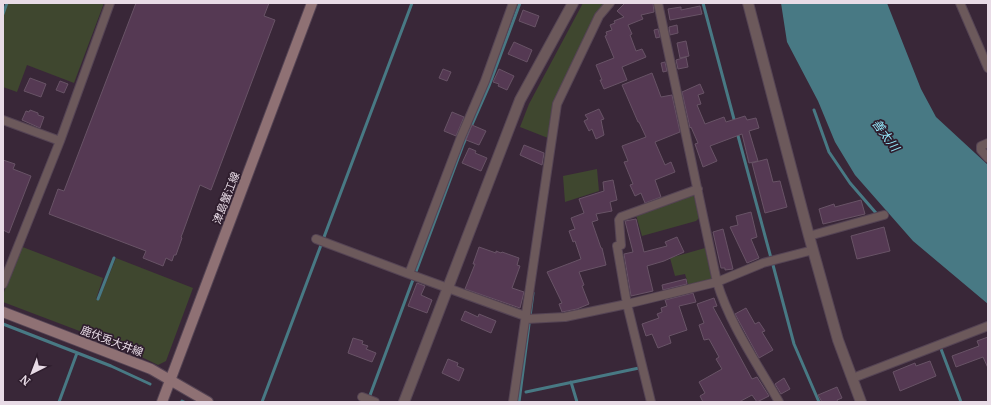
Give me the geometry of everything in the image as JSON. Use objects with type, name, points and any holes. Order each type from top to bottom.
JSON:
[{"type":"main road","name":"津島蟹江線","points":[[162,402],[312,3]]},
{"type":"main road","name":"鹿伏兎大井線","points":[[3,312],[150,369],[208,402]]},
{"type":"street","points":[[3,284],[60,140],[110,3]]},
{"type":"street","points":[[409,274],[461,137],[485,81],[513,3]]},
{"type":"street","points":[[404,402],[520,100],[573,3]]},
{"type":"street","points":[[513,402],[529,318],[557,104],[599,16],[610,3]]},
{"type":"street","points":[[658,3],[717,282],[734,324],[779,402]]},
{"type":"street","points":[[748,3],[838,340],[861,402]]},
{"type":"street","points":[[960,3],[988,68]]},
{"type":"street","points":[[3,120],[60,140]]},
{"type":"street","points":[[988,143],[981,146],[981,150],[988,158]]},
{"type":"street","points":[[650,402],[627,304],[617,246],[621,245],[619,220],[698,189]]},
{"type":"street","points":[[809,236],[884,215]]},
{"type":"street","points":[[319,240],[529,318],[565,317],[627,304],[717,282],[763,263],[813,250]]},
{"type":"street","points":[[853,378],[988,326]]},
{"type":"street","points":[[362,397],[374,401]]},
{"type":"green space","points":[[8,3],[104,3],[74,83],[27,65],[17,92],[3,87],[3,16]]},
{"type":"green space","points":[[583,3],[606,3],[556,103],[548,138],[520,127],[529,104]]},
{"type":"green space","points":[[597,169],[599,191],[565,202],[563,176]]},
{"type":"green space","points":[[690,194],[694,196],[699,218],[696,221],[642,236],[636,215]]},
{"type":"green space","points":[[20,246],[103,278],[96,299],[99,300],[116,258],[193,288],[166,361],[158,365],[119,346],[3,302],[3,295]]},
{"type":"green space","points":[[705,248],[712,280],[689,287],[685,274],[675,276],[670,258]]},
{"type":"water","name":"善太川","points":[[781,3],[887,3],[921,89],[936,117],[988,165],[988,304],[913,241],[855,175],[835,142],[818,101],[787,42]]},
{"type":"building","points":[[136,3],[269,3],[264,16],[275,20],[211,190],[200,185],[176,255],[174,255],[172,261],[166,258],[163,266],[143,258],[146,251],[49,214],[58,189],[64,191]]},
{"type":"building","points":[[625,3],[653,3],[654,12],[641,15],[643,19],[628,25],[636,51],[642,49],[646,57],[622,67],[627,80],[604,89],[596,65],[614,58],[605,36],[607,35],[606,32],[612,30],[610,25],[615,23],[614,21],[624,17],[617,11]]},
{"type":"building","points":[[700,6],[702,14],[670,20],[668,9],[681,7],[681,10]]},
{"type":"building","points":[[523,10],[539,16],[535,27],[519,21]]},
{"type":"building","points":[[677,25],[678,33],[670,35],[669,27]]},
{"type":"building","points":[[658,29],[660,37],[656,38],[654,30]]},
{"type":"building","points":[[686,41],[689,56],[680,58],[677,43]]},
{"type":"building","points":[[514,42],[532,50],[527,62],[508,54]]},
{"type":"building","points":[[686,57],[688,67],[678,69],[676,60]]},
{"type":"building","points":[[665,62],[667,71],[663,72],[661,63]]},
{"type":"building","points":[[443,69],[451,72],[447,81],[439,78]]},
{"type":"building","points":[[499,69],[514,76],[507,90],[498,86],[499,84],[493,82]]},
{"type":"building","points":[[652,73],[661,97],[672,95],[680,132],[655,142],[665,165],[671,162],[675,172],[655,180],[661,197],[645,203],[641,193],[635,196],[630,185],[633,184],[624,162],[628,161],[622,146],[646,137],[622,85]]},
{"type":"building","points":[[30,78],[46,84],[41,97],[24,91]]},
{"type":"building","points":[[60,81],[68,84],[64,93],[56,90]]},
{"type":"building","points":[[700,84],[704,93],[698,95],[701,104],[697,105],[705,124],[724,117],[726,122],[745,116],[747,120],[756,118],[759,128],[749,131],[758,161],[749,163],[742,134],[710,146],[717,161],[703,167],[695,144],[698,143],[691,127],[690,128],[682,92]]},
{"type":"building","points":[[599,109],[604,119],[601,120],[604,135],[596,139],[592,129],[589,131],[584,121],[588,119],[585,115]]},
{"type":"building","points":[[30,110],[44,117],[40,128],[22,120],[26,111],[29,112]]},
{"type":"building","points":[[452,112],[464,117],[456,136],[444,131]]},
{"type":"building","points":[[472,125],[486,131],[479,145],[466,140]]},
{"type":"building","points":[[524,145],[544,153],[542,165],[520,155]]},
{"type":"building","points":[[469,148],[476,151],[475,153],[487,158],[481,171],[462,163]]},
{"type":"building","points":[[767,159],[773,182],[780,181],[787,207],[765,213],[752,163]]},
{"type":"building","points":[[3,160],[15,164],[13,169],[31,176],[9,233],[3,230]]},
{"type":"building","points":[[613,180],[617,200],[610,202],[612,211],[596,214],[598,220],[592,222],[602,248],[606,265],[579,272],[584,285],[582,286],[589,304],[577,309],[562,312],[559,304],[562,303],[547,272],[581,259],[575,241],[573,242],[569,231],[575,229],[571,218],[584,213],[579,199],[604,191],[603,182]]},
{"type":"building","points":[[861,200],[865,214],[823,224],[819,209],[834,204],[835,207]]},
{"type":"building","points":[[751,212],[757,237],[751,239],[759,258],[747,263],[730,227],[738,225],[736,216]]},
{"type":"building","points":[[636,219],[644,252],[667,246],[665,242],[677,237],[684,252],[664,261],[647,266],[653,291],[631,296],[624,254],[633,252],[625,221]]},
{"type":"building","points":[[884,227],[890,251],[857,259],[851,236]]},
{"type":"building","points":[[723,229],[733,269],[725,270],[725,268],[721,268],[713,232]]},
{"type":"building","points":[[479,247],[496,253],[496,251],[502,252],[519,258],[517,265],[520,266],[512,288],[524,292],[520,308],[465,289],[475,264],[473,264]]},
{"type":"building","points":[[686,279],[687,284],[663,290],[662,285]]},
{"type":"building","points":[[417,283],[425,286],[421,295],[432,300],[427,313],[408,306]]},
{"type":"building","points":[[693,293],[696,302],[679,306],[687,330],[669,336],[671,343],[658,348],[652,334],[646,336],[642,324],[659,318],[657,314],[662,312],[661,308],[667,306],[665,300]]},
{"type":"building","points":[[714,298],[717,306],[713,307],[752,379],[757,377],[769,396],[757,402],[752,395],[739,402],[703,402],[700,396],[705,393],[699,382],[722,369],[716,359],[719,357],[709,339],[704,340],[699,325],[704,323],[697,304]]},
{"type":"building","points":[[746,308],[755,324],[759,322],[765,331],[762,332],[773,350],[759,358],[735,314]]},
{"type":"building","points":[[465,311],[478,317],[479,314],[496,321],[491,333],[461,320]]},
{"type":"building","points":[[988,337],[988,368],[983,357],[956,367],[952,356],[979,346],[977,341]]},
{"type":"building","points":[[353,338],[363,341],[362,344],[368,346],[366,349],[376,353],[372,362],[348,353]]},
{"type":"building","points":[[448,359],[458,363],[457,366],[464,369],[459,381],[442,373]]},
{"type":"building","points":[[930,361],[936,376],[900,391],[893,372],[915,363],[916,366]]},
{"type":"building","points":[[784,378],[790,389],[781,394],[775,384]]},
{"type":"building","points":[[837,387],[842,398],[837,400],[838,402],[822,402],[818,395]]},
{"type":"waterway","points":[[3,14],[7,3]]},
{"type":"waterway","points":[[262,402],[412,3]]},
{"type":"waterway","points":[[369,398],[463,145],[489,86],[520,3]]},
{"type":"waterway","points":[[703,3],[735,123]]},
{"type":"waterway","points":[[814,110],[829,152],[850,183],[876,213]]},
{"type":"waterway","points":[[737,132],[771,258]]},
{"type":"waterway","points":[[98,299],[114,258]]},
{"type":"waterway","points":[[773,265],[794,344],[819,402]]},
{"type":"waterway","points":[[519,402],[533,293]]},
{"type":"waterway","points":[[3,324],[111,366],[150,384]]},
{"type":"waterway","points":[[941,349],[961,402]]},
{"type":"waterway","points":[[59,402],[77,353]]},
{"type":"waterway","points":[[526,392],[639,368]]},
{"type":"waterway","points":[[571,382],[577,402]]}]
